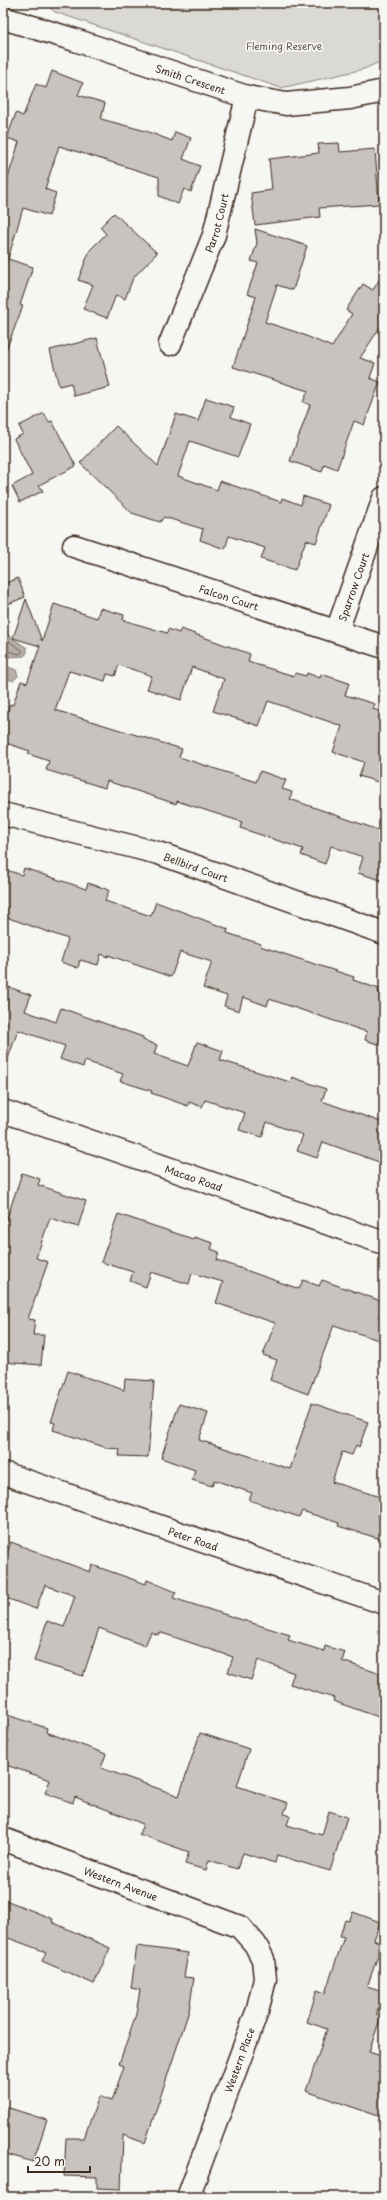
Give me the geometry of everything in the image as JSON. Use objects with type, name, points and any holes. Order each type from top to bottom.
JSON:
[{"type":"street","name":"Smith Crescent","points":[[3,18],[75,40],[247,97],[286,104],[350,98],[384,91]]},
{"type":"street","name":"Parrot Court","points":[[170,344],[214,235],[247,97]]},
{"type":"street","name":"Sparrow Court","points":[[337,630],[384,498]]},
{"type":"street","name":"Falcon Court","points":[[74,546],[337,630],[384,647]]},
{"type":"street","name":"Bellbird Court","points":[[3,814],[158,853],[384,933]]},
{"type":"street","name":"Macao Road","points":[[3,1111],[384,1243]]},
{"type":"street","name":"Peter Road","points":[[3,1473],[384,1604]]},
{"type":"street","name":"Western Avenue","points":[[3,1839],[240,1927]]},
{"type":"street","name":"Western Place","points":[[188,2197],[257,2012],[265,1979],[264,1959],[255,1944],[240,1927]]},
{"type":"green space","name":"Fleming Reserve","points":[[44,3],[384,3],[384,60],[364,69],[281,88],[55,12]]},
{"type":"water","points":[[5,633],[27,648],[27,653],[24,656],[10,657],[3,654]]},
{"type":"water","points":[[3,665],[16,670],[18,676],[13,681],[3,677]]},
{"type":"building","points":[[52,71],[83,83],[78,95],[105,103],[101,119],[146,131],[172,141],[175,132],[191,138],[183,159],[200,166],[191,192],[184,189],[178,204],[159,196],[159,177],[59,146],[45,189],[56,193],[49,216],[23,208],[8,259],[33,267],[20,305],[23,306],[4,355],[3,194],[19,142],[7,138],[16,113],[23,116],[36,84],[46,88]]},
{"type":"building","points":[[339,143],[340,152],[375,149],[379,204],[319,208],[320,217],[255,225],[251,193],[272,190],[269,159],[319,153],[318,144]]},
{"type":"building","points":[[114,213],[157,253],[133,278],[125,299],[116,295],[107,318],[83,309],[93,285],[78,280],[90,250],[106,234],[100,227]]},
{"type":"building","points":[[255,229],[307,246],[293,290],[277,285],[265,322],[299,333],[332,347],[352,314],[346,310],[363,284],[373,290],[384,272],[384,321],[360,358],[375,363],[370,378],[380,382],[364,425],[354,421],[337,469],[324,464],[322,472],[290,461],[310,405],[303,402],[308,391],[233,367],[256,297],[247,294],[258,263],[251,261],[257,243]]},
{"type":"building","points":[[97,338],[110,387],[74,396],[71,383],[59,386],[50,350]]},
{"type":"building","points":[[206,398],[234,407],[231,417],[250,424],[238,457],[190,441],[178,476],[217,490],[220,481],[281,502],[282,498],[301,505],[303,496],[329,505],[316,543],[306,540],[295,570],[261,559],[265,548],[229,536],[225,549],[200,540],[203,529],[164,517],[160,522],[132,513],[80,463],[116,426],[158,466],[176,414],[198,421]]},
{"type":"building","points":[[44,413],[49,422],[52,421],[76,466],[39,485],[43,491],[20,502],[12,486],[32,475],[14,439],[23,434],[19,426]]},
{"type":"building","points":[[18,578],[25,597],[3,606],[3,584]]},
{"type":"building","points":[[26,599],[42,641],[54,604],[97,618],[100,608],[124,615],[123,620],[167,633],[168,629],[179,633],[181,629],[250,654],[248,662],[294,676],[295,673],[306,676],[307,673],[320,678],[321,674],[349,683],[345,695],[375,704],[373,709],[384,713],[384,784],[359,776],[364,762],[333,752],[342,726],[268,701],[259,726],[213,711],[224,679],[192,667],[181,700],[147,689],[152,676],[119,665],[115,676],[107,674],[105,681],[69,671],[55,710],[182,749],[179,757],[256,782],[260,771],[286,780],[282,789],[292,792],[290,799],[384,832],[384,881],[358,873],[363,857],[331,846],[325,864],[301,855],[303,849],[240,828],[242,822],[177,801],[176,804],[107,781],[105,788],[46,770],[49,761],[28,754],[30,751],[3,742],[3,725],[10,704],[13,705],[21,681],[27,683],[40,646],[13,638]]},
{"type":"building","points":[[24,868],[86,889],[88,883],[109,890],[105,901],[151,916],[156,902],[228,929],[227,933],[261,944],[260,946],[354,977],[353,980],[379,989],[378,992],[384,992],[384,1046],[365,1040],[367,1032],[269,999],[267,1006],[243,997],[239,1011],[224,1006],[227,996],[203,988],[212,962],[180,952],[171,977],[108,955],[108,957],[101,954],[98,965],[80,960],[78,968],[61,962],[68,939],[3,916],[3,869],[22,875]]},
{"type":"building","points":[[3,985],[31,995],[25,1011],[56,1022],[61,1008],[143,1037],[143,1040],[157,1045],[154,1054],[188,1066],[197,1042],[223,1051],[220,1060],[290,1082],[292,1077],[326,1089],[322,1101],[384,1123],[384,1148],[379,1162],[323,1142],[317,1158],[297,1151],[303,1135],[267,1122],[262,1137],[239,1130],[245,1113],[205,1100],[202,1107],[189,1102],[188,1106],[151,1093],[152,1091],[120,1081],[123,1074],[85,1061],[83,1067],[60,1059],[65,1046],[18,1030],[5,1067],[3,1067]]},
{"type":"building","points":[[22,1173],[40,1179],[38,1185],[86,1201],[78,1227],[50,1218],[36,1258],[48,1262],[28,1319],[35,1320],[33,1335],[44,1335],[41,1365],[3,1362],[3,1230]]},
{"type":"building","points":[[118,1214],[193,1239],[194,1237],[213,1243],[211,1249],[219,1252],[217,1260],[299,1289],[303,1280],[319,1286],[322,1280],[384,1302],[384,1342],[334,1325],[308,1394],[270,1380],[277,1360],[263,1355],[275,1323],[216,1303],[223,1282],[192,1273],[189,1284],[151,1272],[146,1287],[130,1281],[133,1272],[101,1262]]},
{"type":"building","points":[[68,1371],[124,1390],[125,1379],[154,1381],[148,1457],[119,1456],[120,1449],[107,1448],[53,1430],[55,1423],[51,1422]]},
{"type":"building","points":[[312,1403],[368,1422],[359,1447],[356,1445],[352,1455],[342,1452],[332,1482],[384,1498],[384,1540],[338,1526],[339,1523],[302,1511],[299,1517],[249,1500],[252,1493],[214,1480],[212,1486],[192,1480],[195,1470],[161,1458],[179,1404],[208,1413],[199,1440],[290,1469]]},
{"type":"building","points":[[11,1542],[90,1572],[92,1565],[146,1584],[147,1580],[176,1592],[173,1598],[290,1635],[288,1640],[324,1651],[325,1646],[345,1652],[342,1661],[384,1675],[384,1719],[333,1701],[334,1698],[290,1684],[294,1673],[258,1660],[251,1680],[228,1672],[233,1657],[159,1632],[158,1635],[151,1632],[145,1646],[99,1628],[83,1676],[34,1661],[47,1621],[64,1627],[75,1596],[45,1585],[36,1609],[3,1597],[3,1564]]},
{"type":"building","points":[[7,1715],[47,1728],[46,1732],[106,1754],[101,1768],[179,1796],[200,1733],[249,1749],[237,1786],[288,1803],[284,1814],[290,1816],[287,1825],[322,1835],[329,1811],[347,1817],[330,1871],[277,1855],[275,1863],[243,1853],[237,1869],[209,1860],[206,1870],[185,1864],[189,1852],[139,1834],[143,1824],[75,1797],[73,1803],[45,1793],[50,1780],[3,1764],[3,1728]]},
{"type":"building","points":[[3,1899],[53,1919],[52,1922],[110,1948],[94,1984],[42,1961],[46,1952],[3,1936]]},
{"type":"building","points":[[353,1912],[380,1922],[374,1940],[382,1944],[367,1987],[383,1992],[376,2015],[381,2016],[369,2052],[384,2057],[384,2118],[306,2091],[327,2029],[307,2022],[317,1990],[325,1993],[344,1937],[340,1936],[345,1920],[349,1921]]},
{"type":"building","points":[[137,1946],[188,1953],[184,1977],[194,1978],[189,2011],[145,2143],[123,2135],[121,2189],[97,2188],[97,2177],[64,2176],[66,2138],[84,2138],[99,2096],[112,2101],[124,2066],[119,2064],[136,2014],[140,1990],[131,1988]]},
{"type":"building","points":[[3,2106],[47,2120],[33,2162],[3,2153]]}]
